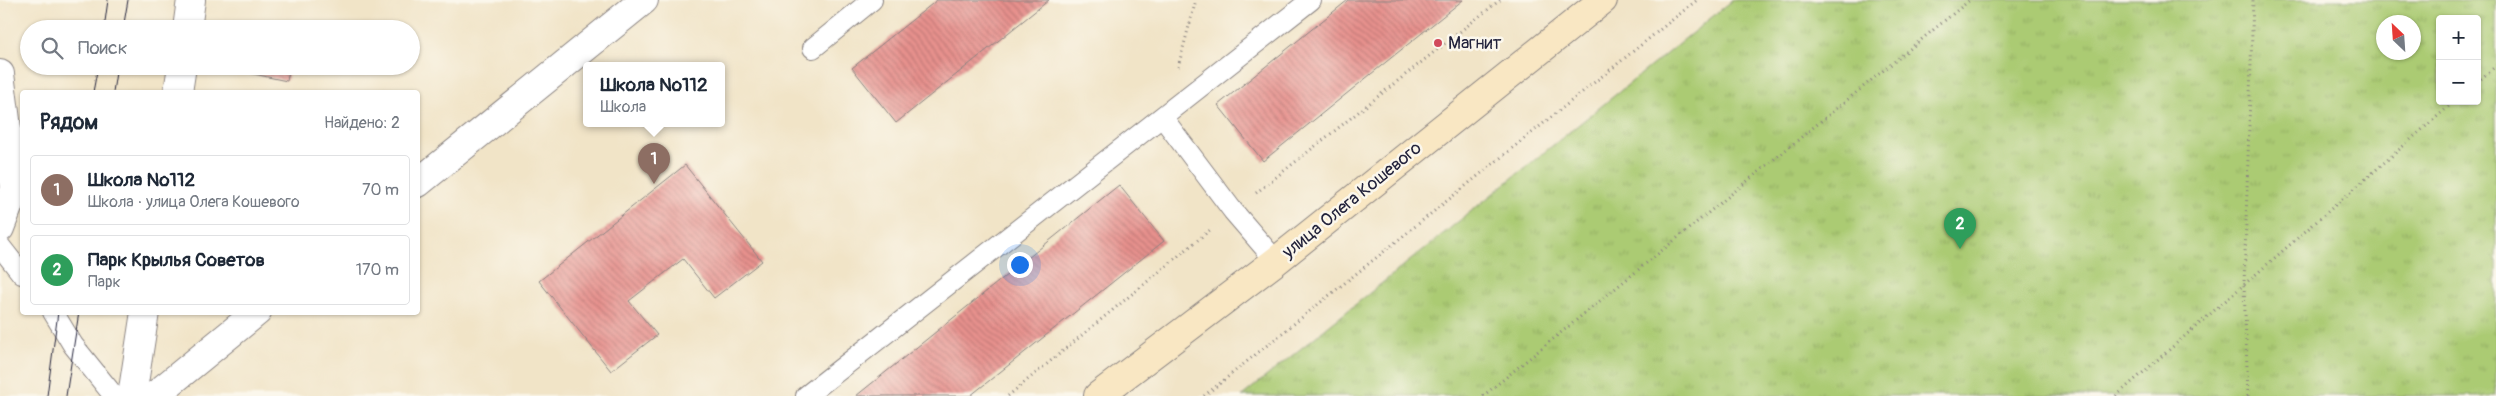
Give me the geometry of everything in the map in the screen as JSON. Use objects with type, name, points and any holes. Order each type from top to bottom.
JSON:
[{"type":"street","points":[[188,20],[191,0]]},
{"type":"street","points":[[420,181],[644,0]]},
{"type":"street","name":"улица Олега Кошевого","points":[[1098,396],[1276,261],[1603,0]]},
{"type":"street","points":[[0,74],[15,189],[0,228]]},
{"type":"street","points":[[178,90],[181,75]]},
{"type":"street","points":[[132,396],[145,315]]},
{"type":"street","points":[[154,396],[253,315]]},
{"type":"lane","points":[[813,48],[872,0]]},
{"type":"lane","points":[[806,396],[1163,118],[1311,0]]},
{"type":"lane","points":[[1163,118],[1233,211],[1276,261]]},
{"type":"lane","points":[[0,246],[20,271]]},
{"type":"lane","points":[[55,315],[73,345],[114,396]]},
{"type":"path","points":[[1163,118],[1196,0]]},
{"type":"path","points":[[1204,396],[1697,0]]},
{"type":"path","points":[[1483,396],[1970,0]]},
{"type":"path","points":[[2248,396],[2244,285],[2252,0]]},
{"type":"path","points":[[2481,79],[2496,66]]},
{"type":"path","points":[[2116,396],[2450,105]]},
{"type":"green space","points":[[1733,0],[2496,0],[2496,396],[1242,396]]},
{"type":"building","points":[[937,0],[1049,0],[896,123],[852,68]]},
{"type":"building","points":[[1348,0],[1463,0],[1263,161],[1218,105]]},
{"type":"building","points":[[258,75],[288,75],[287,81]]},
{"type":"building","points":[[685,165],[762,261],[714,298],[683,259],[629,301],[657,335],[611,371],[539,281]]},
{"type":"building","points":[[1119,185],[1164,241],[970,396],[856,396]]},
{"type":"tram line","points":[[105,20],[108,0]]},
{"type":"tram line","points":[[125,20],[128,0]]},
{"type":"tram line","points":[[93,90],[96,75]]},
{"type":"tram line","points":[[113,90],[116,75]]},
{"type":"tram line","points":[[47,396],[58,315]]},
{"type":"tram line","points":[[66,396],[79,315]]},
{"type":"place","name":"Магнит","points":[[1438,43]]},
{"type":"place","name":"Школа №112","points":[[654,184]]},
{"type":"place","name":"Парк Крылья Советов","points":[[1960,249]]}]
